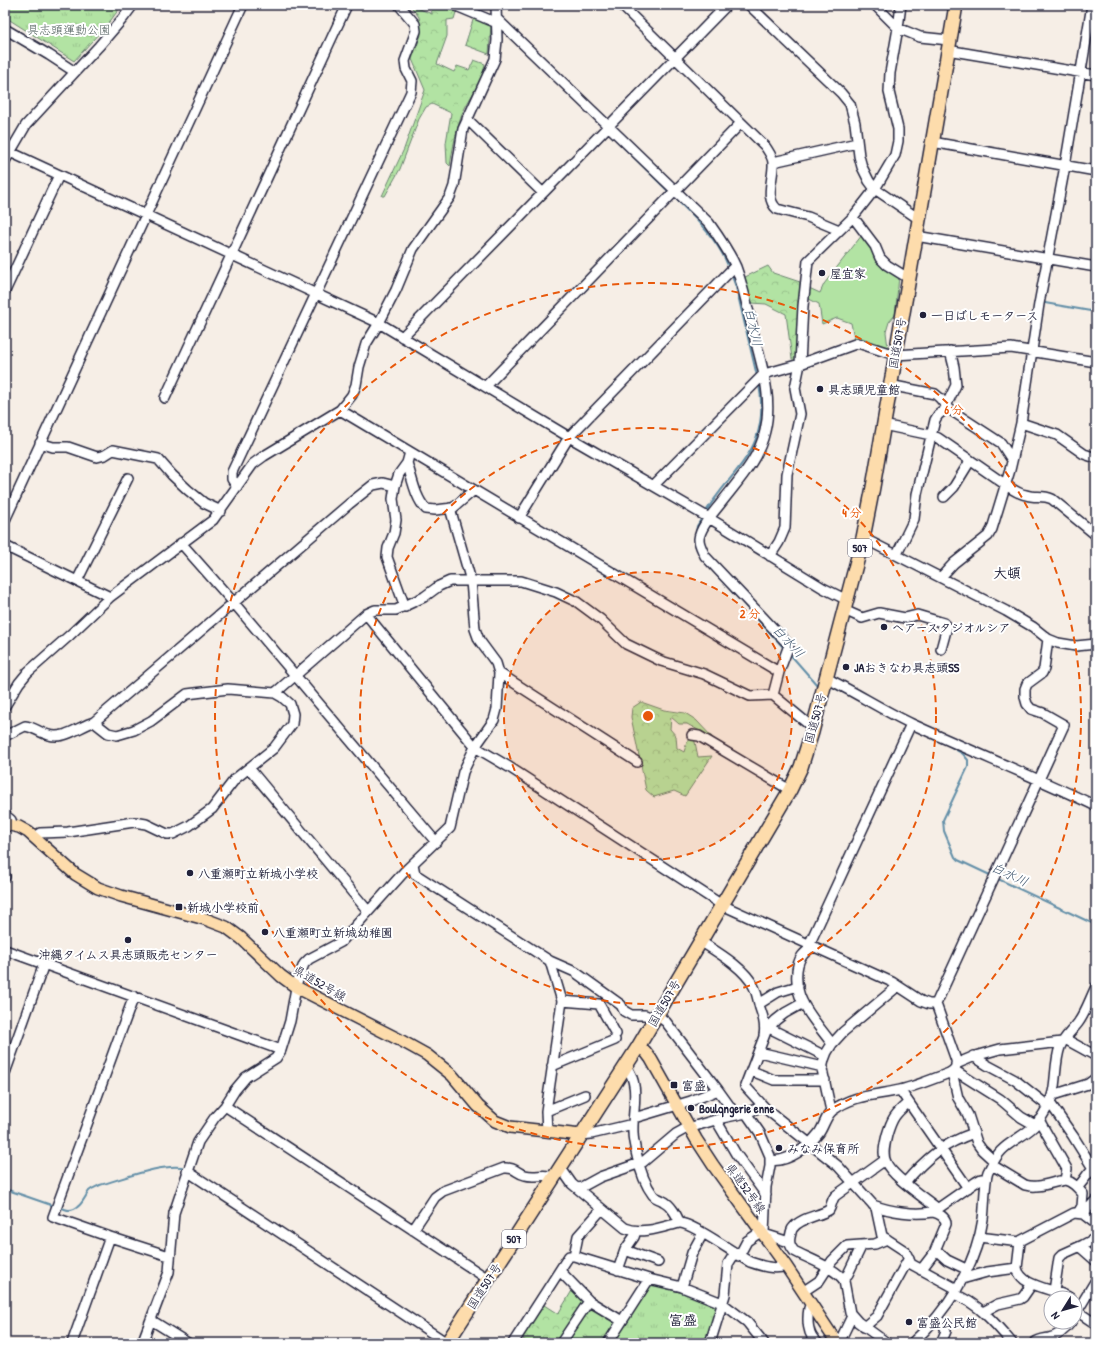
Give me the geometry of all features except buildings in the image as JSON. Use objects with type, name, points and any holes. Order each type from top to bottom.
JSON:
[{"type":"highway","name":"国道507号","points":[[447,1343],[638,1047],[790,790],[801,767],[814,725],[863,538],[956,5]]},
{"type":"main road","name":"県道52号線","points":[[8,825],[19,827],[34,837],[75,874],[98,888],[121,896],[205,919],[226,927],[241,938],[296,987],[428,1055],[452,1075],[483,1112],[495,1121],[510,1127],[581,1135]]},
{"type":"main road","name":"県道52号線","points":[[638,1047],[645,1051],[651,1059],[689,1128],[804,1291],[836,1342]]},
{"type":"street","points":[[5,161],[26,125],[104,40],[133,5]]},
{"type":"street","points":[[5,520],[242,5]]},
{"type":"street","points":[[165,398],[347,5]]},
{"type":"street","points":[[237,487],[232,479],[232,472],[411,92],[412,81],[406,69],[405,61],[416,31],[415,24],[400,5]]},
{"type":"street","points":[[454,5],[497,20],[709,223],[724,245],[735,266],[743,287],[764,374],[767,394],[767,417],[765,431],[758,452],[745,473],[709,518],[699,539],[706,556],[789,646],[779,672],[773,696]]},
{"type":"street","points":[[5,706],[19,683],[28,672],[110,597],[214,520],[253,464],[340,410],[352,395],[356,385],[362,352],[396,290],[413,249],[450,198],[454,186],[463,129],[495,59],[497,49],[496,5]]},
{"type":"street","points":[[621,5],[765,146],[774,162],[771,195],[771,201],[774,206],[777,209],[808,217],[839,230]]},
{"type":"street","points":[[402,337],[728,5]]},
{"type":"street","points":[[749,5],[841,93],[850,104],[855,123],[862,167],[869,181],[875,189],[919,218]]},
{"type":"street","points":[[876,5],[898,28],[920,37],[948,45],[1096,75]]},
{"type":"street","points":[[770,556],[779,542],[784,528],[787,474],[800,414],[795,388],[800,364],[803,306],[808,261],[853,217],[875,189],[896,155],[898,128],[889,92],[890,73],[901,5]]},
{"type":"street","points":[[941,577],[954,563],[988,536],[992,529],[1006,485],[1021,423],[1039,304],[1065,166],[1092,5]]},
{"type":"street","points":[[5,29],[49,55],[74,72]]},
{"type":"street","points":[[467,119],[543,193]]},
{"type":"street","points":[[486,386],[741,123]]},
{"type":"street","points":[[932,142],[1096,171]]},
{"type":"street","points":[[774,162],[857,143]]},
{"type":"street","points":[[10,152],[379,323],[709,518],[823,588],[862,618],[879,612],[905,618],[917,615],[944,623],[947,627],[941,649]]},
{"type":"street","points":[[5,291],[59,175]]},
{"type":"street","points":[[853,217],[875,246],[880,258],[887,265],[908,278]]},
{"type":"street","points":[[916,236],[1096,267]]},
{"type":"street","points":[[519,518],[569,436],[735,266]]},
{"type":"street","points":[[654,485],[764,374],[800,364],[858,343],[895,356],[1011,348],[1096,362]]},
{"type":"street","points":[[897,554],[914,518],[917,494],[931,435],[938,415],[947,407],[956,385],[954,367],[950,352]]},
{"type":"street","points":[[890,385],[935,394],[944,401],[947,407],[1001,443],[1012,460]]},
{"type":"street","points":[[340,410],[779,672]]},
{"type":"street","points":[[1021,423],[1057,435],[1084,454],[1096,458]]},
{"type":"street","points":[[883,425],[931,435],[938,438],[1006,485],[1027,496],[1048,497],[1052,499],[1096,535]]},
{"type":"street","points":[[40,443],[53,447],[68,447],[97,457],[105,455],[113,450],[158,459],[188,490],[204,503],[220,511]]},
{"type":"street","points":[[405,607],[387,557],[396,520],[393,499],[395,486],[399,474],[407,463],[410,452]]},
{"type":"street","points":[[944,497],[954,487],[970,461]]},
{"type":"street","points":[[407,463],[414,487],[424,506],[430,510],[453,508],[474,490]]},
{"type":"street","points":[[77,581],[128,478]]},
{"type":"street","points":[[5,736],[25,726],[54,737],[66,735],[94,722],[373,485],[384,483],[395,486]]},
{"type":"street","points":[[142,1343],[168,1272],[174,1213],[198,1142],[246,1077],[276,1058],[281,1050],[290,1021],[296,987],[304,964],[309,959],[341,942],[368,911],[450,828],[463,772],[475,747],[494,720],[497,709],[499,672],[496,663],[479,640],[475,629],[471,581],[450,508]]},
{"type":"street","points":[[863,538],[897,554],[1021,619],[1048,639],[1058,643],[1076,646],[1096,644]]},
{"type":"street","points":[[181,543],[234,603],[436,842]]},
{"type":"street","points":[[5,546],[110,597]]},
{"type":"street","points":[[275,693],[366,614],[375,610],[396,610],[405,607],[424,597],[445,583],[471,581],[521,581],[556,592],[577,602],[600,619],[626,644],[661,661],[704,674],[750,696],[773,696],[807,723],[814,725]]},
{"type":"street","points":[[366,614],[475,747],[509,767],[722,905],[898,986],[921,1001],[929,1004],[936,1004]]},
{"type":"street","points":[[1048,639],[1042,673],[1027,684],[1024,697],[1031,709],[1043,713],[1064,725],[936,1004],[955,1055],[954,1068],[958,1098],[968,1115],[977,1143],[993,1163],[1025,1185],[1037,1186],[1065,1180],[1075,1184],[1083,1194],[1081,1214]]},
{"type":"street","points":[[499,672],[637,762]]},
{"type":"street","points":[[826,678],[911,724],[1039,779],[1096,806]]},
{"type":"street","points":[[34,837],[40,833],[68,832],[134,822],[146,824],[167,834],[173,834],[189,826],[212,809],[235,779],[274,748],[292,724],[293,714],[290,704],[275,693],[228,689],[187,694],[151,721],[134,730],[117,735],[108,732],[94,722]]},
{"type":"street","points":[[832,1044],[803,1003],[798,986],[798,964],[801,957],[811,946],[911,724]]},
{"type":"street","points":[[692,735],[699,736],[790,790]]},
{"type":"street","points":[[249,768],[368,911]]},
{"type":"street","points":[[5,814],[11,820],[8,825]]},
{"type":"street","points":[[413,864],[415,874],[550,961],[575,972],[621,1005],[624,1012],[631,1015],[656,1017],[666,1022],[736,1115]]},
{"type":"street","points":[[700,941],[744,972],[754,988],[759,1004],[765,1030],[764,1038]]},
{"type":"street","points":[[5,950],[281,1050]]},
{"type":"street","points":[[547,1132],[546,1111],[562,1001],[550,961]]},
{"type":"street","points":[[5,1073],[44,964]]},
{"type":"street","points":[[759,1004],[778,992],[798,986]]},
{"type":"street","points":[[831,1111],[822,1068],[825,1056],[832,1044],[857,1020],[898,986]]},
{"type":"street","points":[[912,1343],[938,1318],[956,1292],[979,1237],[985,1200],[986,1180],[993,1163],[1002,1149],[1037,1123],[1050,1101],[1058,1055],[1064,1041],[1082,1016],[1096,988]]},
{"type":"street","points":[[552,1066],[615,1037],[599,1004],[604,992]]},
{"type":"street","points":[[134,996],[53,1218],[170,1256]]},
{"type":"street","points":[[562,1001],[599,1004]]},
{"type":"street","points":[[803,1003],[786,1013],[769,1028],[745,1086],[763,1106],[838,1166],[853,1182],[873,1205],[877,1212],[882,1236],[905,1251],[911,1264],[965,1298],[982,1312],[1012,1343]]},
{"type":"street","points":[[769,1028],[825,1056]]},
{"type":"street","points":[[770,1160],[775,1161],[790,1157],[797,1153],[818,1134],[831,1111],[842,1104],[854,1098],[900,1090],[954,1068],[973,1056],[1000,1049],[1064,1041],[1096,1056]]},
{"type":"street","points":[[758,1052],[822,1068]]},
{"type":"street","points":[[973,1056],[1050,1101],[1094,1171],[1086,1175],[1084,1180],[1077,1188]]},
{"type":"street","points":[[626,1066],[633,1080],[634,1142],[639,1164],[646,1184],[656,1198],[668,1204],[679,1223]]},
{"type":"street","points":[[954,1068],[1000,1099],[1021,1116],[1037,1123],[1067,1170],[1065,1180]]},
{"type":"street","points":[[752,1071],[774,1080],[825,1080]]},
{"type":"street","points":[[1050,1101],[1088,1084],[1096,1078]]},
{"type":"street","points":[[581,1135],[591,1134],[633,1121],[718,1090]]},
{"type":"street","points":[[900,1090],[968,1188]]},
{"type":"street","points":[[546,1111],[585,1095]]},
{"type":"street","points":[[908,1103],[896,1113],[891,1122],[885,1145],[885,1160],[890,1170],[942,1215],[946,1221],[936,1250],[921,1270]]},
{"type":"street","points":[[225,1106],[488,1279]]},
{"type":"street","points":[[578,1189],[600,1177],[639,1164],[676,1134],[689,1128],[746,1113],[763,1106]]},
{"type":"street","points":[[746,1113],[765,1141],[770,1160],[763,1232]]},
{"type":"street","points":[[716,1120],[736,1154],[766,1195]]},
{"type":"street","points":[[905,1183],[941,1148],[962,1137],[974,1133]]},
{"type":"street","points":[[885,1160],[834,1196],[829,1210],[803,1220],[792,1228],[789,1242],[794,1251],[837,1272],[843,1279],[850,1313],[852,1316],[864,1327],[887,1343]]},
{"type":"street","points":[[413,1230],[435,1197],[442,1191],[504,1168],[511,1168],[525,1175],[532,1176],[557,1172],[570,1180],[578,1189],[625,1228],[636,1231],[679,1223],[688,1225],[758,1265],[778,1269],[786,1266]]},
{"type":"street","points":[[187,1171],[447,1343]]},
{"type":"street","points":[[873,1205],[886,1209],[926,1214],[936,1211],[981,1179],[986,1180]]},
{"type":"street","points":[[979,1237],[1020,1242],[1069,1216],[1081,1214],[1096,1200]]},
{"type":"street","points":[[574,1256],[578,1236],[602,1209]]},
{"type":"street","points":[[1081,1214],[1096,1224]]},
{"type":"street","points":[[618,1270],[625,1250],[634,1237],[636,1231]]},
{"type":"street","points":[[763,1232],[789,1242]]},
{"type":"street","points":[[710,1343],[725,1296],[728,1264],[747,1241],[763,1232]]},
{"type":"street","points":[[682,1288],[692,1253],[703,1233]]},
{"type":"street","points":[[72,1343],[110,1237]]},
{"type":"street","points":[[1054,1290],[1059,1258],[1063,1254],[1096,1238]]},
{"type":"street","points":[[804,1291],[819,1281],[832,1261],[847,1246],[876,1244],[887,1239]]},
{"type":"street","points":[[1020,1242],[1017,1270],[1024,1279],[1032,1284],[1051,1290]]},
{"type":"street","points":[[843,1279],[850,1270],[862,1245]]},
{"type":"street","points":[[1080,1247],[1096,1261]]},
{"type":"street","points":[[625,1250],[658,1262]]},
{"type":"street","points":[[936,1250],[947,1260],[966,1270]]},
{"type":"street","points":[[518,1341],[569,1256],[574,1256],[682,1288],[722,1303],[747,1322],[764,1343]]},
{"type":"street","points":[[864,1327],[877,1316],[909,1258]]},
{"type":"street","points":[[962,1279],[987,1272],[1017,1268]]},
{"type":"street","points":[[560,1271],[589,1301],[622,1321]]},
{"type":"street","points":[[608,1343],[649,1279]]},
{"type":"street","points":[[1083,1301],[1096,1280]]},
{"type":"street","points":[[982,1312],[998,1304],[1020,1299],[1032,1284]]},
{"type":"street","points":[[561,1343],[589,1301]]},
{"type":"street","points":[[813,1306],[809,1308],[809,1328],[813,1338],[818,1343]]},
{"type":"street","points":[[1083,1314],[1096,1324]]},
{"type":"street","points":[[836,1342],[852,1316]]},
{"type":"street","points":[[938,1318],[944,1325],[946,1331],[941,1343]]},
{"type":"street","points":[[151,1320],[188,1343]]},
{"type":"street","points":[[1034,1343],[1041,1338],[1050,1340],[1064,1330]]},
{"type":"green space","name":"具志頭運動公園","points":[[5,5],[122,5],[111,20],[74,61],[5,17]]},
{"type":"green space","points":[[410,5],[432,14],[430,5],[447,5],[457,9],[454,19],[447,20],[447,36],[437,64],[454,72],[457,66],[469,70],[474,60],[485,64],[484,71],[463,112],[455,139],[450,166],[447,163],[446,143],[451,113],[432,104],[426,107],[419,119],[400,169],[385,196],[382,196],[404,149],[425,90],[412,59],[421,35],[419,17]]},
{"type":"green space","points":[[474,17],[491,25],[489,54],[465,45]]},
{"type":"green space","points":[[862,235],[870,246],[875,260],[899,277],[895,315],[889,322],[886,332],[888,348],[854,338],[851,323],[837,318],[822,324],[819,304],[809,299],[809,288],[820,293],[824,284]]},
{"type":"green space","points":[[768,266],[773,273],[800,282],[798,360],[792,359],[786,314],[766,304],[752,303],[743,278]]},
{"type":"green space","points":[[641,702],[664,710],[685,713],[696,720],[713,738],[687,724],[679,724],[671,717],[670,729],[676,736],[677,748],[684,752],[687,742],[694,737],[698,757],[712,756],[685,796],[674,791],[654,797],[646,790],[631,717],[632,708]]},
{"type":"green space","points":[[652,1284],[689,1295],[715,1306],[717,1309],[706,1343],[611,1343],[649,1285]]},
{"type":"green space","points":[[573,1289],[584,1303],[558,1343],[529,1343],[523,1339],[523,1336],[544,1305],[558,1314]]},
{"type":"green space","points":[[589,1305],[617,1321],[605,1343],[564,1343]]},
{"type":"waterway","name":"白水川","points":[[614,127],[639,101]]},
{"type":"waterway","name":"白水川","points":[[610,132],[609,133],[670,193]]},
{"type":"waterway","name":"白水川","points":[[673,196],[705,229],[719,247],[729,268]]},
{"type":"waterway","name":"白水川","points":[[731,274],[736,287],[757,376]]},
{"type":"waterway","points":[[1045,303],[1096,312]]},
{"type":"waterway","name":"白水川","points":[[705,513],[716,496],[748,455],[755,441],[760,425],[761,406],[759,384]]},
{"type":"waterway","name":"白水川","points":[[695,540],[697,526],[702,518]]},
{"type":"waterway","name":"白水川","points":[[697,548],[701,557]]},
{"type":"waterway","name":"白水川","points":[[703,560],[784,648]]},
{"type":"waterway","name":"白水川","points":[[789,653],[817,685]]},
{"type":"waterway","name":"白水川","points":[[833,687],[849,695]]},
{"type":"waterway","name":"白水川","points":[[944,743],[963,754],[968,760],[968,767],[943,820],[944,831],[955,857],[958,860],[992,876]]},
{"type":"waterway","name":"白水川","points":[[996,878],[1096,925]]},
{"type":"waterway","points":[[60,1207],[69,1210],[76,1208],[93,1188],[131,1175],[166,1167],[186,1168]]},
{"type":"waterway","points":[[5,1189],[54,1206]]},
{"type":"waterway","points":[[429,1326],[443,1335]]},
{"type":"place","name":"屋宜家","points":[[822,273]]},
{"type":"place","name":"一日ばしモータース","points":[[923,315]]},
{"type":"place","name":"具志頭児童館","points":[[820,389]]},
{"type":"place","name":"ヘアースタジオルシア","points":[[884,627]]},
{"type":"place","name":"JAおきなわ具志頭SS","points":[[846,667]]},
{"type":"place","name":"八重瀬町立新城小学校","points":[[190,873]]},
{"type":"place","name":"新城小学校前","points":[[179,907]]},
{"type":"place","name":"八重瀬町立新城幼稚園","points":[[265,932]]},
{"type":"place","name":"沖縄タイムス具志頭販売センター","points":[[128,940]]},
{"type":"place","name":"富盛","points":[[674,1085]]},
{"type":"place","name":"Boulqngerie enne","points":[[691,1108]]},
{"type":"place","name":"みなみ保育所","points":[[779,1148]]},
{"type":"place","name":"富盛公民館","points":[[909,1322]]},
{"type":"district","name":"大頓","points":[[1007,572]]},
{"type":"district","name":"富盛","points":[[683,1319]]}]
